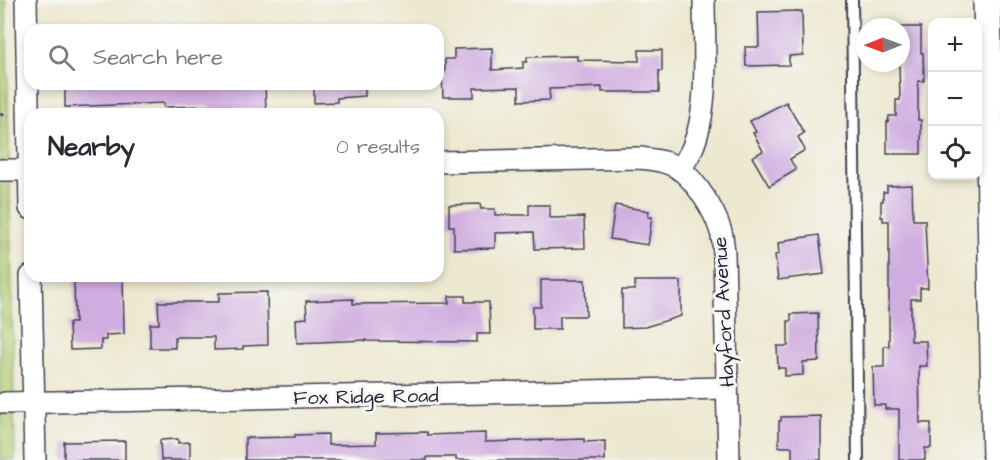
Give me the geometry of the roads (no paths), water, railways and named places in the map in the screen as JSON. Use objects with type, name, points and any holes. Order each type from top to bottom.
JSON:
[{"type":"street","points":[[26,0],[27,24]]},
{"type":"street","points":[[680,170],[692,149],[700,122],[704,93],[704,0]]},
{"type":"street","points":[[987,0],[996,460]]},
{"type":"street","points":[[28,90],[29,108]]},
{"type":"street","name":"Hayford Avenue","points":[[444,162],[640,158],[661,161],[680,170],[698,188],[721,230],[724,253],[729,460]]},
{"type":"street","points":[[0,170],[24,170]]},
{"type":"street","points":[[32,282],[35,460]]},
{"type":"street","name":"Fox Ridge Road","points":[[5,403],[727,388]]},
{"type":"lane","points":[[852,0],[858,460]]}]
